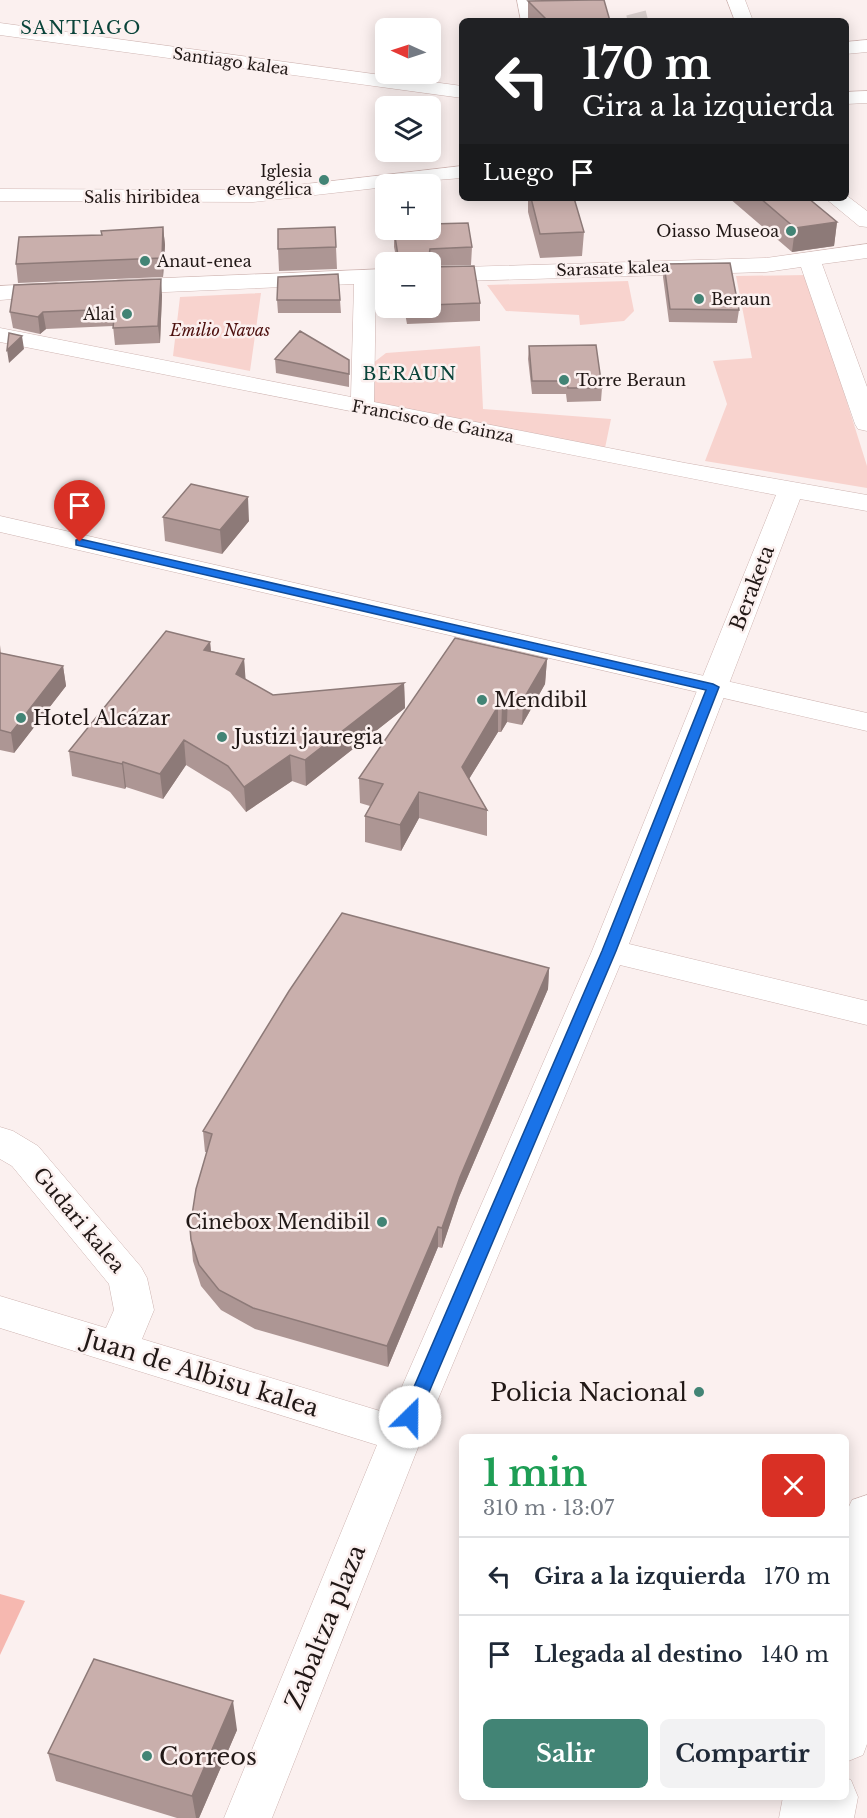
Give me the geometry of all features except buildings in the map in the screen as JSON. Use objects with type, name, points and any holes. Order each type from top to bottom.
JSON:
[{"type":"street","points":[[526,0],[529,18]]},
{"type":"street","points":[[736,0],[743,18]]},
{"type":"street","name":"Santiago kalea","points":[[3,32],[459,92]]},
{"type":"street","points":[[849,48],[867,46]]},
{"type":"street","points":[[420,87],[459,80]]},
{"type":"street","points":[[849,98],[867,97]]},
{"type":"street","name":"Salis hiribidea","points":[[0,195],[253,196],[459,172]]},
{"type":"street","points":[[840,201],[867,221]]},
{"type":"street","name":"Sarasate kalea","points":[[441,275],[766,265],[867,251]]},
{"type":"street","points":[[809,259],[867,424]]},
{"type":"street","points":[[97,288],[375,277],[363,397],[360,406]]},
{"type":"street","points":[[0,293],[73,289]]},
{"type":"street","name":"Francisco de Gainza","points":[[0,335],[867,503]]},
{"type":"street","name":"Beraketa","points":[[609,951],[791,489]]},
{"type":"street","points":[[0,524],[867,723]]},
{"type":"street","points":[[609,951],[867,1013]]},
{"type":"street","name":"Zabaltza plaza","points":[[248,1818],[402,1435],[609,951]]},
{"type":"street","name":"Gudari kalea","points":[[0,1141],[25,1156],[127,1278],[134,1310],[118,1347]]},
{"type":"street","name":"Juan de Albisu kalea","points":[[0,1312],[402,1435]]},
{"type":"street","points":[[849,1599],[867,1514]]},
{"type":"street","points":[[849,1724],[867,1635]]},
{"type":"street","points":[[803,1818],[806,1800]]},
{"type":"street","points":[[830,1818],[833,1800]]},
{"type":"green space","points":[[807,275],[867,466],[867,488],[705,461],[727,404],[713,361],[752,358],[736,276]]},
{"type":"green space","points":[[628,281],[634,311],[624,321],[580,325],[579,315],[506,311],[487,285]]},
{"type":"green space","name":"Emilio Navas","points":[[261,293],[250,371],[173,356],[180,297]]},
{"type":"green space","points":[[480,346],[483,409],[611,419],[605,448],[371,404],[373,363],[386,353]]},
{"type":"shaded area","points":[[0,1594],[25,1601],[0,1655]]},
{"type":"tunnel","points":[[636,13],[637,18]]},
{"type":"place","name":"Iglesia evangélica","points":[[324,180]]},
{"type":"place","name":"Oiasso Museoa","points":[[791,231]]},
{"type":"place","name":"Anaut-enea","points":[[145,261]]},
{"type":"place","name":"Beraun","points":[[699,299]]},
{"type":"place","name":"Alai","points":[[127,314]]},
{"type":"place","name":"Torre Beraun","points":[[564,380]]},
{"type":"place","name":"Mendibil","points":[[482,700]]},
{"type":"place","name":"Hotel Alcázar","points":[[21,718]]},
{"type":"place","name":"Justizi jauregia","points":[[222,737]]},
{"type":"place","name":"Cinebox Mendibil","points":[[382,1222]]},
{"type":"place","name":"Policia Nacional","points":[[699,1392]]},
{"type":"place","name":"Correos","points":[[147,1756]]},
{"type":"district","name":"SANTIAGO","points":[[81,28]]},
{"type":"district","name":"BERAUN","points":[[410,374]]},
{"type":"route","points":[[80,542],[713,687],[609,951],[410,1417]]}]
